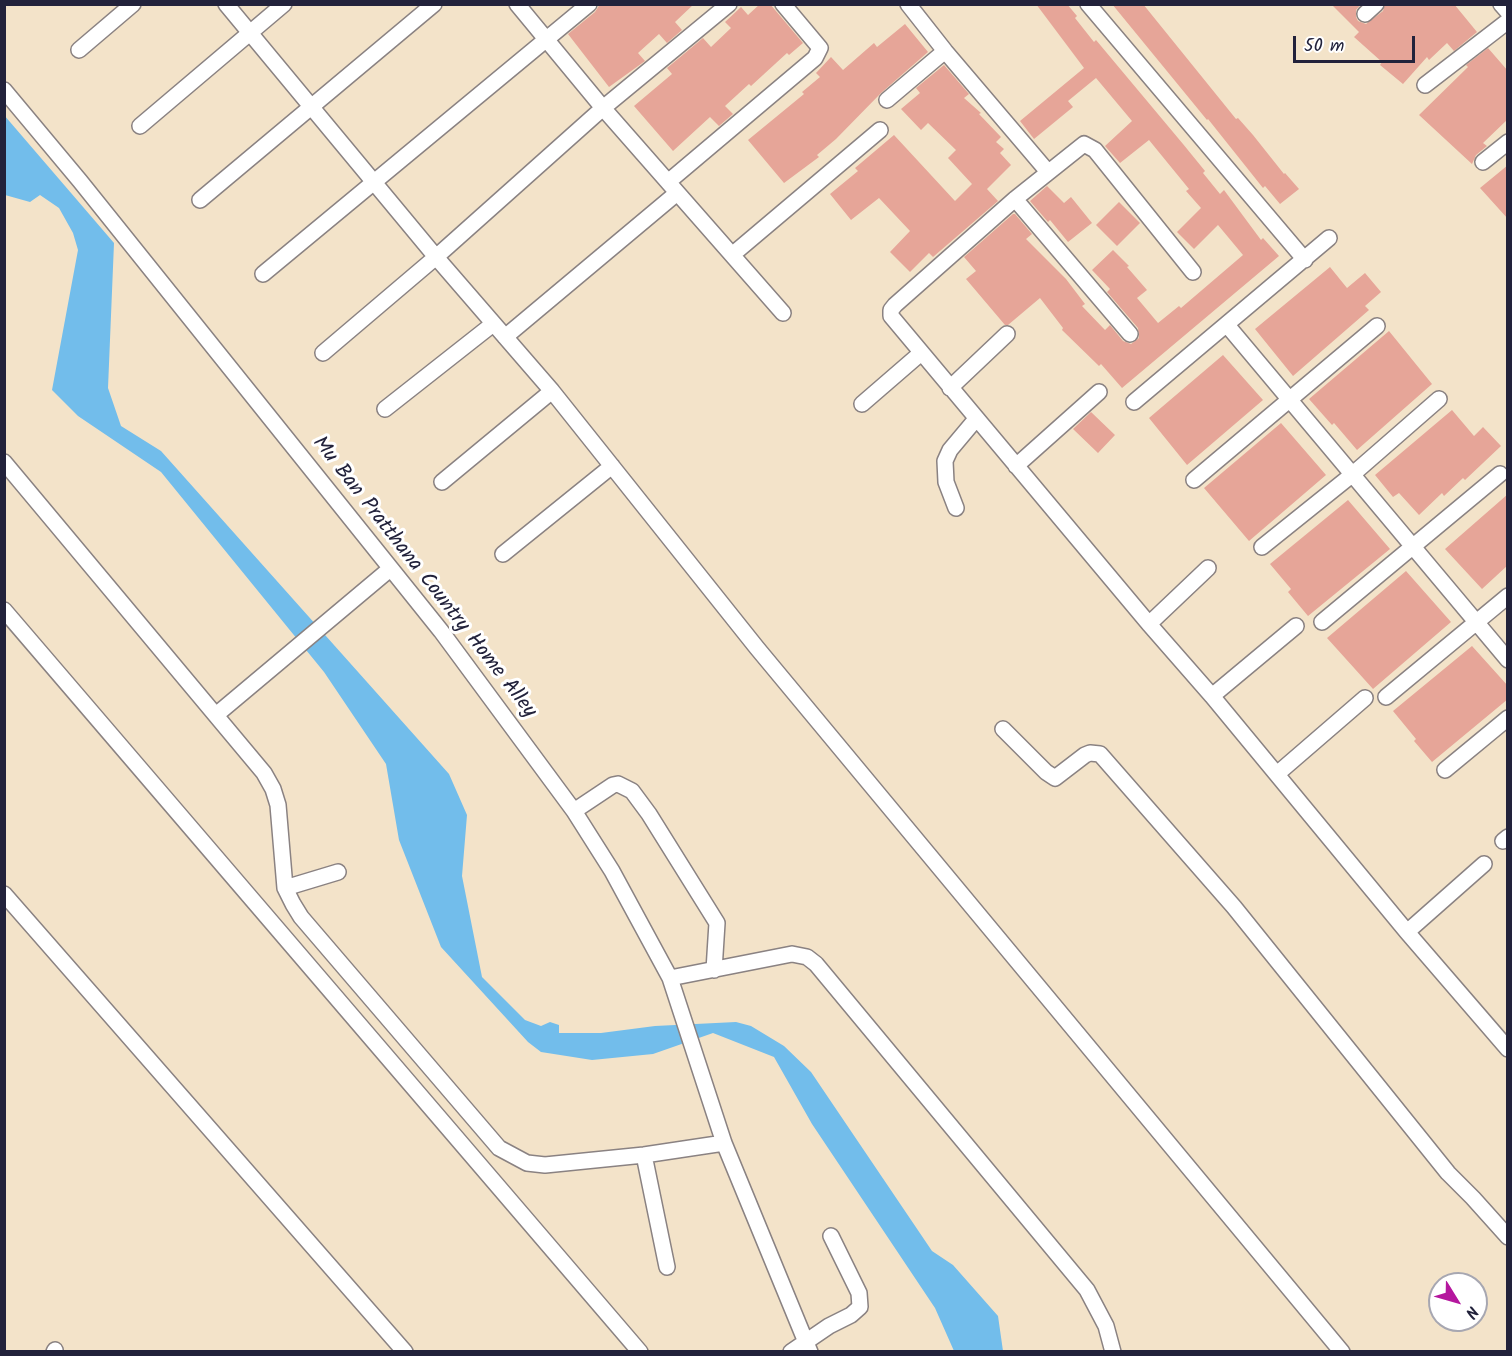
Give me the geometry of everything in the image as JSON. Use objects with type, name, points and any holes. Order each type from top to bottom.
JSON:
[{"type":"street","points":[[79,50],[133,4]]},
{"type":"street","points":[[226,4],[374,184],[552,391],[758,648],[1342,1352]]},
{"type":"street","points":[[140,126],[284,4]]},
{"type":"street","points":[[200,200],[434,4]]},
{"type":"street","points":[[517,4],[603,108],[783,313]]},
{"type":"street","points":[[263,274],[589,4]]},
{"type":"street","points":[[323,352],[436,257],[603,108],[729,4]]},
{"type":"street","points":[[505,337],[816,58],[820,48],[783,4]]},
{"type":"street","points":[[908,4],[1047,172]]},
{"type":"street","points":[[1088,4],[1305,260]]},
{"type":"street","points":[[1501,4],[1508,12]]},
{"type":"street","points":[[1425,85],[1508,21]]},
{"type":"street","points":[[887,100],[945,51]]},
{"type":"street","name":"Mu Ban Pratthana Country Home Alley","points":[[4,90],[80,181],[441,631],[574,811],[612,871],[670,978],[724,1143],[808,1347]]},
{"type":"street","points":[[732,255],[879,130]]},
{"type":"street","points":[[1484,162],[1508,142]]},
{"type":"street","points":[[1193,272],[1090,146],[1084,144],[1015,199],[891,310],[892,320],[1508,1049]]},
{"type":"street","points":[[1015,199],[1130,334]]},
{"type":"street","points":[[1134,402],[1329,238]]},
{"type":"street","points":[[385,409],[494,324]]},
{"type":"street","points":[[1227,325],[1508,660]]},
{"type":"street","points":[[1194,480],[1377,326]]},
{"type":"street","points":[[950,388],[1006,334]]},
{"type":"street","points":[[862,404],[921,353]]},
{"type":"street","points":[[442,483],[552,391]]},
{"type":"street","points":[[1016,466],[1099,392]]},
{"type":"street","points":[[1262,547],[1353,474],[1439,399]]},
{"type":"street","points":[[956,508],[946,482],[945,461],[950,450],[976,419]]},
{"type":"street","points":[[4,462],[264,773],[273,789],[278,805],[285,888],[301,917],[499,1148],[527,1163],[545,1165],[644,1155],[724,1143]]},
{"type":"street","points":[[502,554],[612,466]]},
{"type":"street","points":[[1323,622],[1500,474]]},
{"type":"street","points":[[1149,624],[1208,568]]},
{"type":"street","points":[[216,715],[390,569]]},
{"type":"street","points":[[1386,697],[1508,596]]},
{"type":"street","points":[[4,610],[640,1352]]},
{"type":"street","points":[[1212,696],[1296,626]]},
{"type":"street","points":[[1277,774],[1365,698]]},
{"type":"street","points":[[1445,770],[1508,718]]},
{"type":"street","points":[[1003,729],[1046,772],[1055,778],[1085,755],[1100,754],[1234,907],[1448,1173],[1508,1237]]},
{"type":"street","points":[[574,811],[613,785],[618,784],[632,790],[717,923],[714,970]]},
{"type":"street","points":[[1407,932],[1484,864]]},
{"type":"street","points":[[285,888],[338,872]]},
{"type":"street","points":[[4,894],[405,1352]]},
{"type":"street","points":[[670,978],[792,954],[801,955],[816,964],[1087,1290],[1106,1326],[1113,1352]]},
{"type":"street","points":[[644,1155],[667,1268]]},
{"type":"street","points":[[791,1352],[808,1347],[860,1307],[859,1293],[831,1236]]},
{"type":"water","points":[[4,115],[114,243],[108,388],[121,426],[161,451],[449,774],[467,815],[462,876],[482,977],[525,1020],[541,1026],[550,1022],[559,1025],[559,1033],[601,1033],[655,1026],[736,1022],[751,1026],[784,1046],[811,1072],[932,1251],[953,1265],[998,1316],[1003,1351],[954,1351],[935,1308],[812,1124],[774,1057],[713,1033],[653,1054],[592,1060],[541,1052],[528,1042],[441,947],[399,840],[386,764],[324,672],[161,472],[78,416],[52,390],[78,250],[73,233],[59,208],[40,195],[30,202],[5,195]]},
{"type":"building","points":[[600,4],[694,4],[675,22],[682,30],[667,43],[659,34],[638,53],[645,61],[609,87],[568,34],[595,12]]},
{"type":"building","points":[[760,4],[770,4],[803,43],[789,55],[787,53],[725,106],[733,114],[719,126],[710,117],[673,151],[634,106],[672,74],[667,68],[703,38],[711,47],[731,28],[725,22],[741,7],[748,15]]},
{"type":"building","points":[[1036,4],[1067,4],[1094,42],[1096,40],[1183,144],[1220,194],[1224,190],[1261,240],[1263,238],[1279,256],[1122,388],[1101,364],[1099,366],[1062,330],[1063,328],[1040,298],[1008,325],[1005,325],[966,279],[976,271],[964,257],[1015,214],[1032,234],[1026,239],[1066,279],[1085,304],[1082,306],[1105,330],[1110,325],[1123,341],[1131,344],[1139,338],[1138,328],[1107,292],[1110,289],[1092,270],[1113,250],[1129,266],[1127,267],[1147,290],[1137,298],[1158,323],[1179,306],[1181,308],[1243,255],[1218,225],[1194,249],[1177,232],[1201,208],[1186,191],[1189,189],[1149,140],[1120,163],[1105,146],[1132,121],[1096,78],[1068,101],[1073,107],[1034,139],[1020,121],[1084,68]]},
{"type":"building","points":[[1112,4],[1143,4],[1236,119],[1238,118],[1299,189],[1280,204],[1265,186],[1263,188]]},
{"type":"building","points":[[1331,4],[1361,4],[1356,10],[1356,17],[1358,21],[1366,24],[1383,11],[1385,4],[1454,4],[1477,32],[1454,51],[1447,43],[1429,60],[1427,57],[1403,84],[1380,65],[1382,62],[1354,37],[1359,32]]},
{"type":"building","points":[[905,24],[928,52],[881,93],[817,155],[819,157],[784,183],[748,140],[804,94],[802,92],[820,77],[816,73],[831,57],[843,70],[874,43],[877,47]]},
{"type":"building","points":[[1488,48],[1508,71],[1508,119],[1483,143],[1487,146],[1476,155],[1472,164],[1419,115],[1468,67],[1466,65]]},
{"type":"building","points":[[944,65],[969,94],[964,98],[981,113],[979,114],[1001,137],[996,142],[1004,149],[1000,153],[1011,165],[987,189],[998,201],[933,257],[929,253],[910,272],[890,252],[910,231],[879,198],[851,220],[830,194],[858,171],[855,168],[894,135],[955,201],[972,184],[948,158],[956,150],[928,123],[921,130],[901,109],[920,93],[916,88]]},
{"type":"building","points":[[1508,165],[1508,219],[1480,188]]},
{"type":"building","points":[[1047,186],[1064,203],[1071,197],[1092,223],[1068,242],[1030,201]]},
{"type":"building","points":[[1119,202],[1140,223],[1117,246],[1096,225]]},
{"type":"building","points":[[1330,267],[1347,288],[1365,273],[1381,292],[1365,306],[1369,310],[1293,376],[1255,329]]},
{"type":"building","points":[[1389,331],[1432,384],[1357,450],[1309,399]]},
{"type":"building","points":[[1223,355],[1263,400],[1187,465],[1149,418]]},
{"type":"building","points":[[1452,410],[1474,436],[1483,427],[1501,446],[1465,480],[1463,478],[1444,496],[1442,493],[1419,515],[1399,493],[1393,497],[1375,475]]},
{"type":"building","points":[[1091,412],[1115,435],[1098,453],[1073,429]]},
{"type":"building","points":[[1281,423],[1326,475],[1249,541],[1204,488]]},
{"type":"building","points":[[1508,494],[1508,565],[1482,589],[1445,549]]},
{"type":"building","points":[[1348,500],[1390,549],[1308,616],[1288,592],[1291,589],[1270,564]]},
{"type":"building","points":[[1406,571],[1451,622],[1373,689],[1327,638]]},
{"type":"building","points":[[1472,646],[1508,686],[1508,699],[1432,762],[1393,711]]}]
